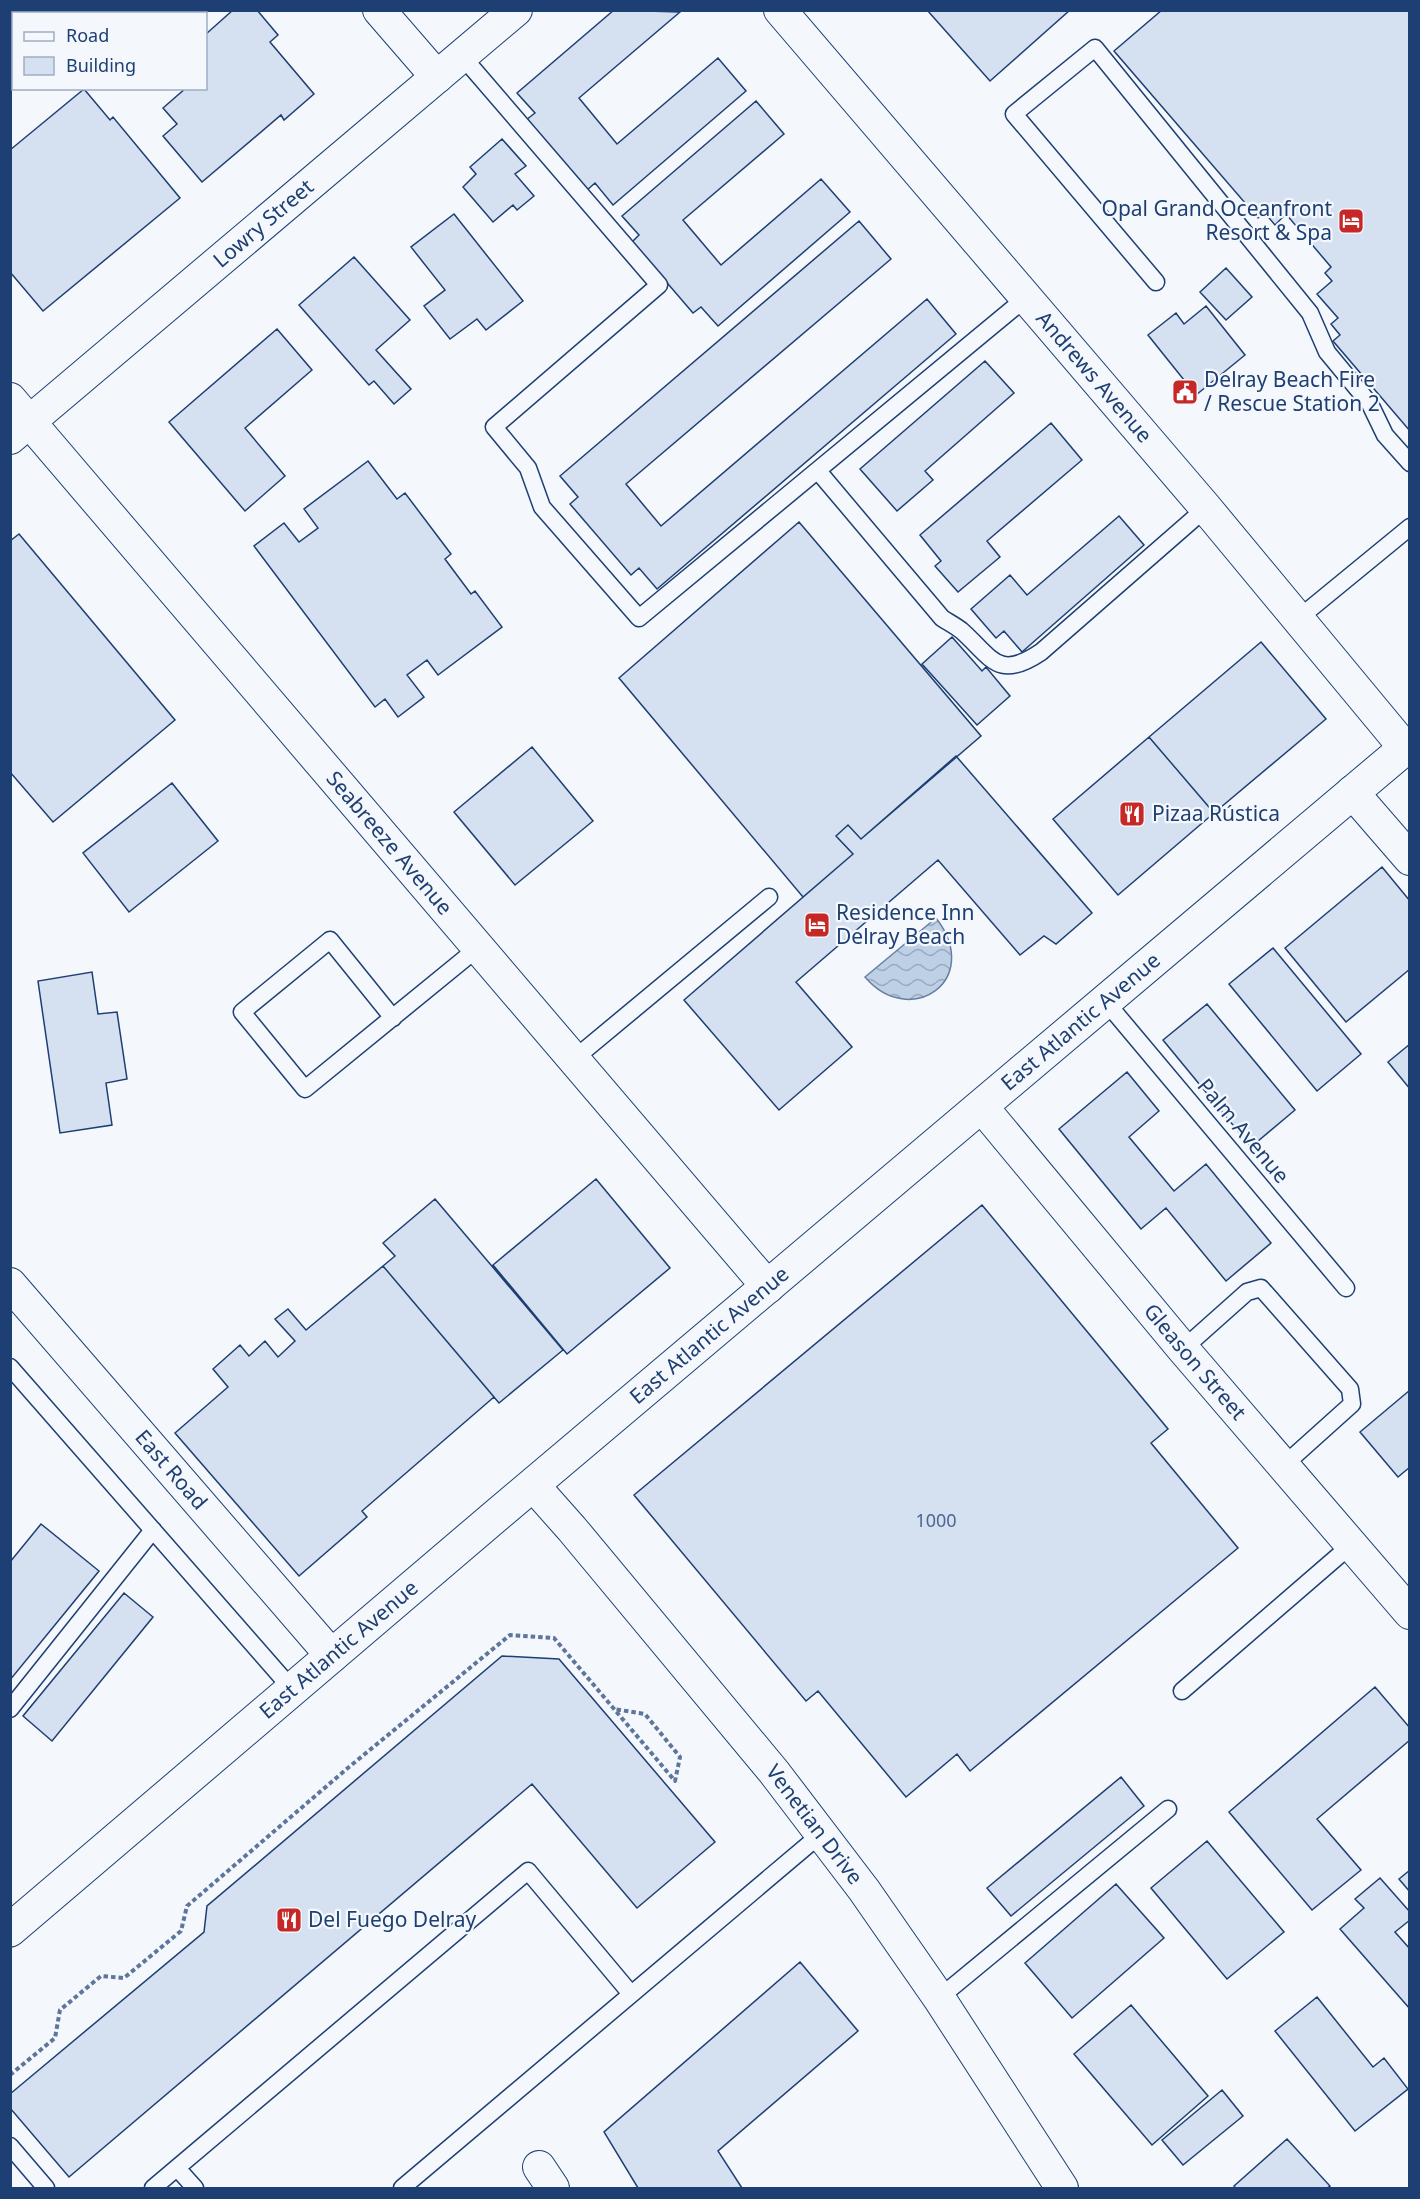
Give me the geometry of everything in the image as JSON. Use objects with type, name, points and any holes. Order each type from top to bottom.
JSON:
[{"type":"main road","name":"East Atlantic Avenue","points":[[10,1930],[1407,746]]},
{"type":"street","points":[[380,10],[437,77]]},
{"type":"street","name":"Lowry Street","points":[[17,420],[516,10]]},
{"type":"street","name":"Andrews Avenue","points":[[785,12],[1407,746]]},
{"type":"street","name":"Seabreeze Avenue","points":[[17,420],[479,947],[768,1287]]},
{"type":"street","points":[[1352,792],[1410,859]]},
{"type":"street","name":"Gleason Street","points":[[982,1107],[1183,1349],[1410,1613]]},
{"type":"street","name":"East Road","points":[[10,1284],[332,1656]]},
{"type":"street","name":"Venetian Drive","points":[[533,1485],[774,1772],[864,1890],[939,1998],[1062,2188]]},
{"type":"lane","points":[[1156,282],[1014,114],[1095,48],[1310,313],[1327,352],[1370,404],[1385,435],[1410,463]]},
{"type":"lane","points":[[462,56],[659,285],[494,427],[528,468],[542,507],[639,618],[1027,297]]},
{"type":"lane","points":[[818,471],[942,618],[960,629],[986,656],[999,664],[1012,666],[1026,663],[1041,652],[1206,508]]},
{"type":"lane","points":[[1299,618],[1410,527]]},
{"type":"lane","points":[[574,1059],[769,897]]},
{"type":"lane","points":[[393,1018],[330,940],[242,1012],[305,1089],[393,1018],[479,947]]},
{"type":"lane","name":"Palm Avenue","points":[[1106,1002],[1346,1288]]},
{"type":"lane","points":[[1183,1349],[1246,1292],[1261,1288],[1350,1389],[1352,1404],[1283,1466]]},
{"type":"lane","points":[[10,1366],[292,1689]]},
{"type":"lane","points":[[10,1709],[153,1530]]},
{"type":"lane","points":[[1182,1691],[1351,1545]]},
{"type":"lane","points":[[939,1998],[1168,1809]]},
{"type":"lane","points":[[402,2188],[821,1834]]},
{"type":"lane","points":[[153,2188],[528,1871],[631,1994]]},
{"type":"lane","points":[[10,2146],[46,2188]]},
{"type":"lane","points":[[177,2168],[195,2188]]},
{"type":"path","points":[[10,2075],[55,2038],[60,2010],[101,1976],[124,1978],[181,1931],[187,1906],[349,1767],[510,1635],[554,1638],[614,1709],[636,1735],[675,1781],[680,1757],[645,1714],[614,1709]]},
{"type":"water","points":[[936,918],[949,941],[951,961],[946,978],[935,991],[920,998],[902,999],[883,992],[865,977]]},
{"type":"building","points":[[86,10],[151,10],[152,12],[88,12]]},
{"type":"building","points":[[233,10],[257,10],[278,35],[270,42],[314,94],[284,120],[281,115],[202,182],[163,136],[177,124],[163,108],[184,90],[207,90],[207,33]]},
{"type":"building","points":[[614,10],[680,12],[579,98],[617,144],[718,58],[746,91],[613,205],[595,183],[586,191],[526,120],[535,113],[517,93]]},
{"type":"building","points":[[927,10],[1070,10],[990,81]]},
{"type":"building","name":"Opal Grand Oceanfront Resort & Spa","points":[[1162,10],[1410,10],[1410,431],[1333,341],[1340,335],[1331,324],[1338,318],[1317,294],[1332,281],[1325,273],[1331,267],[1286,214],[1275,225],[1264,212],[1258,218],[1114,51]]},
{"type":"building","points":[[85,90],[110,120],[113,117],[180,198],[43,311],[10,272],[10,150]]},
{"type":"building","points":[[756,101],[784,134],[683,220],[721,265],[821,179],[850,212],[718,326],[701,307],[693,313],[632,242],[639,235],[622,216]]},
{"type":"building","points":[[502,139],[526,166],[515,174],[534,196],[517,210],[513,205],[493,222],[463,187],[476,174],[470,167]]},
{"type":"building","points":[[454,214],[523,301],[486,330],[477,319],[450,339],[424,306],[445,290],[411,247]]},
{"type":"building","points":[[859,221],[891,259],[626,484],[661,526],[927,299],[956,334],[657,589],[639,568],[631,575],[570,504],[578,497],[560,476]]},
{"type":"building","points":[[354,257],[410,320],[376,350],[411,389],[394,404],[374,381],[369,385],[299,305]]},
{"type":"building","points":[[1226,268],[1252,297],[1226,320],[1200,292]]},
{"type":"building","points":[[1206,306],[1245,355],[1196,395],[1148,335],[1176,313],[1184,324]]},
{"type":"building","points":[[277,329],[312,370],[245,428],[285,476],[245,511],[169,422]]},
{"type":"building","points":[[985,361],[1014,393],[925,471],[933,480],[897,511],[860,469]]},
{"type":"building","points":[[1051,423],[1082,460],[987,541],[1000,557],[958,592],[935,566],[941,561],[920,535]]},
{"type":"building","points":[[368,461],[397,499],[405,493],[451,554],[445,559],[471,594],[475,591],[502,627],[438,675],[427,660],[407,675],[424,697],[398,717],[385,699],[375,707],[254,546],[284,523],[299,542],[318,528],[304,509]]},
{"type":"building","points":[[1119,516],[1144,545],[1022,652],[1004,631],[996,638],[971,609],[1010,575],[1027,595]]},
{"type":"building","points":[[799,522],[981,736],[861,839],[848,825],[836,836],[853,854],[803,897],[619,678]]},
{"type":"building","points":[[19,534],[175,720],[53,822],[10,772],[10,541]]},
{"type":"building","points":[[952,637],[982,671],[986,667],[1010,696],[977,725],[922,664]]},
{"type":"building","points":[[1261,642],[1326,719],[1214,813],[1149,737]]},
{"type":"building","points":[[1149,737],[1214,813],[1118,895],[1053,819]]},
{"type":"building","points":[[532,747],[593,821],[515,885],[454,812]]},
{"type":"building","name":"Residence Inn Delray Beach","points":[[956,756],[1092,913],[1056,944],[1044,936],[1020,955],[938,860],[796,982],[852,1047],[779,1110],[684,1000],[853,854],[836,836],[848,825],[861,839]]},
{"type":"building","points":[[172,783],[218,841],[129,912],[83,853]]},
{"type":"building","points":[[1382,867],[1410,901],[1410,969],[1346,1022],[1285,948]]},
{"type":"building","points":[[1273,948],[1361,1054],[1317,1091],[1229,984]]},
{"type":"building","points":[[92,972],[98,1014],[117,1012],[127,1079],[106,1083],[112,1125],[60,1133],[38,981]]},
{"type":"building","points":[[1207,1004],[1295,1110],[1251,1147],[1163,1040]]},
{"type":"building","points":[[1410,1044],[1410,1089],[1388,1062]]},
{"type":"building","points":[[1127,1072],[1159,1111],[1129,1137],[1174,1191],[1206,1164],[1271,1243],[1226,1281],[1166,1208],[1141,1229],[1059,1129]]},
{"type":"building","points":[[596,1179],[670,1268],[567,1354],[493,1265]]},
{"type":"building","points":[[435,1199],[563,1350],[499,1403],[383,1266],[395,1256],[383,1243]]},
{"type":"building","points":[[982,1205],[1168,1429],[1151,1443],[1238,1548],[970,1771],[957,1754],[906,1797],[818,1691],[806,1701],[634,1495]]},
{"type":"building","points":[[383,1266],[494,1397],[362,1511],[367,1517],[299,1576],[175,1433],[228,1387],[213,1369],[240,1345],[249,1356],[265,1341],[278,1357],[295,1341],[275,1319],[288,1309],[306,1330]]},
{"type":"building","points":[[1410,1390],[1410,1467],[1398,1477],[1360,1432]]},
{"type":"building","points":[[41,1524],[99,1571],[10,1680],[10,1562]]},
{"type":"building","points":[[124,1593],[153,1617],[52,1741],[23,1716]]},
{"type":"building","name":"Del Fuego Delray","points":[[502,1656],[559,1659],[715,1842],[637,1908],[532,1784],[69,2177],[10,2108],[10,2094],[204,1932],[207,1906]]},
{"type":"building","points":[[1375,1687],[1410,1728],[1410,1740],[1317,1819],[1361,1870],[1312,1910],[1229,1812]]},
{"type":"building","points":[[1121,1777],[1144,1806],[1011,1916],[987,1888]]},
{"type":"building","points":[[1207,1841],[1284,1932],[1227,1979],[1151,1888]]},
{"type":"building","points":[[1410,1870],[1410,1892],[1399,1879]]},
{"type":"building","points":[[1380,1878],[1410,1912],[1410,1920],[1395,1932],[1410,1949],[1410,2009],[1340,1929],[1364,1908],[1355,1899]]},
{"type":"building","points":[[1116,1884],[1164,1938],[1072,2018],[1025,1963]]},
{"type":"building","points":[[800,1962],[858,2031],[718,2151],[742,2188],[638,2188],[604,2132]]},
{"type":"building","points":[[1317,1997],[1373,2067],[1384,2058],[1408,2089],[1355,2131],[1275,2031]]},
{"type":"building","points":[[1131,2005],[1208,2096],[1152,2145],[1074,2054]]},
{"type":"building","points":[[1222,2090],[1243,2116],[1183,2165],[1162,2140]]},
{"type":"building","points":[[1287,2139],[1330,2186],[1327,2188],[1236,2188],[1234,2186]]},
{"type":"place","name":"Opal Grand Oceanfront Resort & Spa","points":[[1351,221]]},
{"type":"place","name":"Delray Beach Fire / Rescue Station 2","points":[[1185,392]]},
{"type":"place","name":"Pizaa Rústica","points":[[1132,814]]},
{"type":"place","name":"Residence Inn Delray Beach","points":[[817,925]]},
{"type":"place","name":"Del Fuego Delray","points":[[289,1920]]}]
